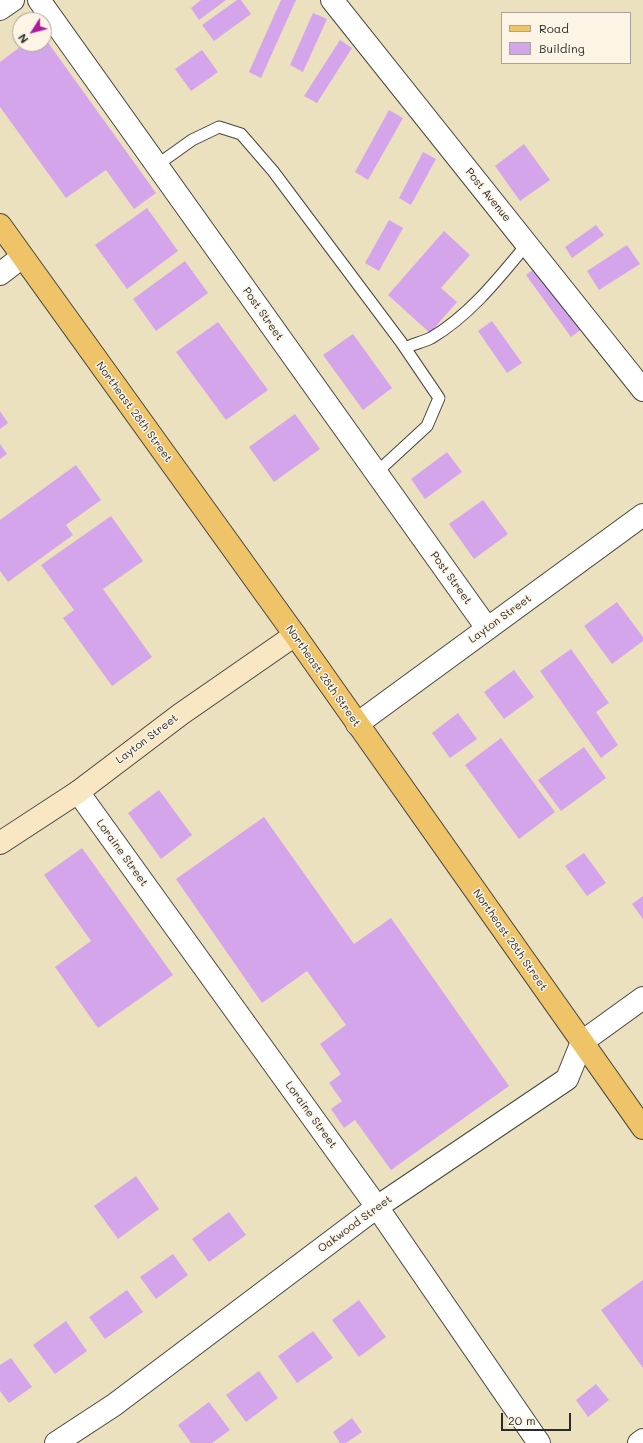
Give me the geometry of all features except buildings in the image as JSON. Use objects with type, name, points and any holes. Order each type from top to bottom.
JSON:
[{"type":"main road","name":"Northeast 28th Street","points":[[0,225],[295,636],[643,1128]]},
{"type":"street","points":[[0,10],[13,0]]},
{"type":"street","name":"Post Street","points":[[39,0],[487,628]]},
{"type":"street","name":"Post Avenue","points":[[332,0],[643,390]]},
{"type":"street","points":[[0,274],[22,257]]},
{"type":"street","name":"Layton Street","points":[[357,724],[643,515]]},
{"type":"street","name":"Layton Street","points":[[0,843],[78,792],[181,714],[295,636]]},
{"type":"street","name":"Loraine Street","points":[[78,792],[377,1207],[538,1443]]},
{"type":"street","points":[[582,1042],[643,998]]},
{"type":"street","name":"Oakwood Street","points":[[56,1443],[114,1405],[377,1207],[567,1079],[582,1042]]},
{"type":"street","points":[[639,1443],[643,1440]]},
{"type":"lane","points":[[157,165],[192,140],[218,127],[241,134],[273,172],[405,348],[439,398],[427,426],[376,473]]},
{"type":"lane","points":[[405,348],[430,338],[458,318],[495,282],[527,244]]}]
